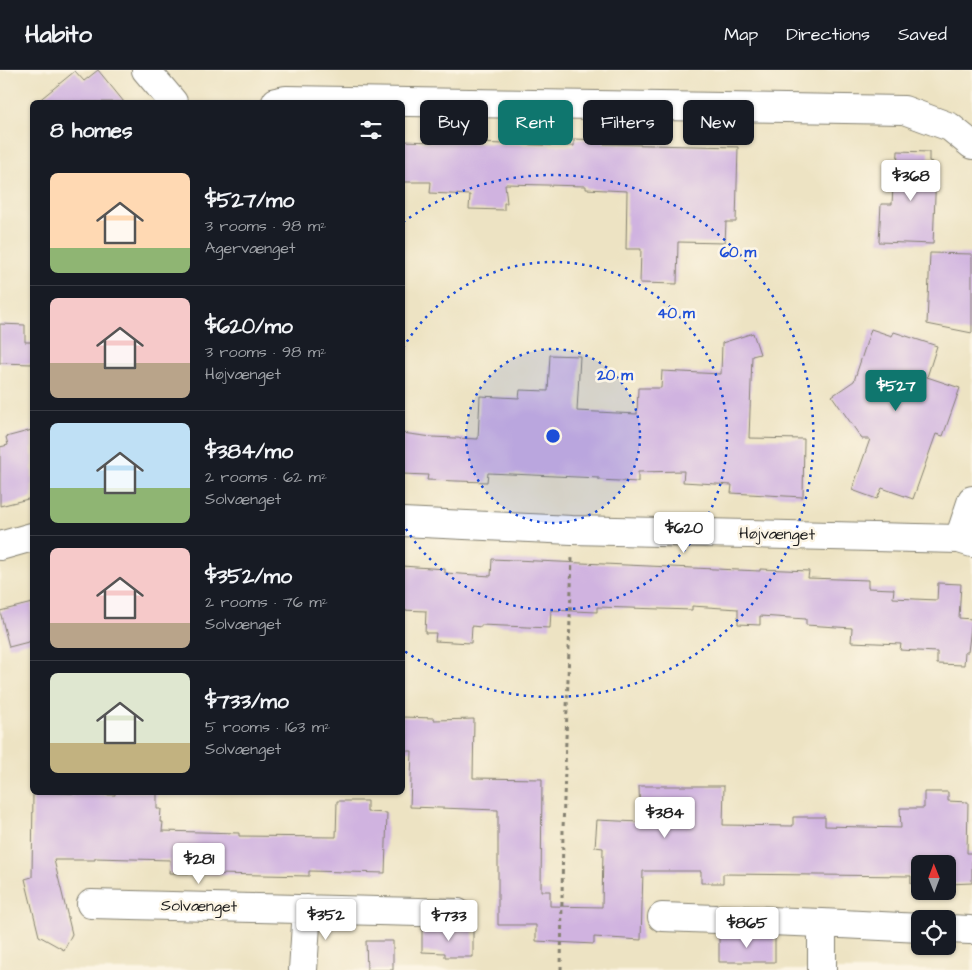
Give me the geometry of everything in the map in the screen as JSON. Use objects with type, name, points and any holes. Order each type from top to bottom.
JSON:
[{"type":"street","points":[[146,70],[171,100]]},
{"type":"street","points":[[405,102],[904,110],[950,127],[972,145]]},
{"type":"street","points":[[966,540],[972,500]]},
{"type":"street","name":"Højvænget","points":[[405,522],[572,530],[966,540]]},
{"type":"street","points":[[0,546],[30,538]]},
{"type":"street","name":"Solvænget","points":[[91,904],[458,913]]},
{"type":"street","points":[[303,970],[306,909]]},
{"type":"street","points":[[662,917],[911,928]]},
{"type":"street","points":[[822,923],[822,970]]},
{"type":"path","points":[[562,970],[563,830],[572,530]]},
{"type":"building","points":[[98,70],[122,100],[39,100],[75,71],[84,81]]},
{"type":"building","points":[[574,139],[583,139],[583,145],[738,147],[736,222],[726,222],[725,243],[678,242],[677,284],[640,283],[641,249],[626,249],[627,191],[586,189],[586,186],[505,184],[507,203],[504,203],[504,210],[469,209],[470,195],[430,193],[431,182],[405,182],[405,141],[420,142],[420,145],[574,146]]},
{"type":"building","points":[[898,151],[929,152],[932,172],[936,172],[933,244],[879,242],[881,204],[892,204],[894,170],[897,170]]},
{"type":"building","points":[[930,253],[972,254],[972,333],[927,324]]},
{"type":"building","points":[[0,324],[25,325],[25,342],[30,342],[30,364],[0,363]]},
{"type":"building","points":[[871,329],[892,336],[894,332],[937,346],[927,377],[960,388],[943,436],[936,434],[913,499],[882,488],[877,499],[852,490],[870,439],[862,439],[832,396],[854,381]]},
{"type":"building","points":[[753,333],[760,354],[752,356],[749,438],[804,439],[803,497],[731,493],[732,485],[683,482],[684,471],[638,472],[638,482],[599,480],[599,478],[488,473],[487,482],[427,480],[428,475],[405,474],[405,433],[432,437],[478,439],[480,396],[519,398],[520,390],[548,391],[550,355],[580,356],[577,411],[637,414],[638,388],[661,388],[662,371],[721,374],[722,343]]},
{"type":"building","points":[[30,431],[30,498],[0,506],[0,447],[8,445],[6,437]]},
{"type":"building","points":[[492,559],[760,571],[760,569],[809,571],[808,578],[868,580],[868,588],[894,589],[893,598],[937,600],[938,583],[961,584],[959,618],[972,619],[968,652],[965,652],[964,665],[937,664],[937,652],[900,650],[901,644],[851,642],[852,628],[806,625],[806,619],[760,616],[760,625],[738,624],[738,609],[692,606],[692,610],[597,607],[597,612],[551,610],[550,628],[472,626],[471,643],[435,641],[436,633],[425,633],[426,611],[405,610],[405,566],[445,569],[445,573],[491,576]]},
{"type":"building","points":[[30,604],[30,642],[9,647],[0,611]]},
{"type":"building","points":[[405,717],[434,718],[434,720],[474,719],[473,778],[542,779],[541,891],[550,891],[550,906],[602,907],[603,848],[595,847],[597,820],[640,822],[639,786],[724,786],[723,825],[793,826],[793,817],[825,817],[825,826],[901,828],[900,808],[924,808],[924,792],[948,792],[948,801],[968,802],[967,853],[972,853],[972,883],[956,884],[956,855],[911,855],[911,876],[723,874],[723,883],[701,883],[701,871],[643,871],[641,940],[594,937],[594,944],[536,941],[536,925],[498,925],[498,810],[410,807],[412,751],[405,751]]},
{"type":"building","points":[[33,795],[157,795],[157,809],[161,809],[160,822],[163,822],[162,831],[239,833],[239,836],[336,837],[337,801],[367,801],[367,812],[387,813],[385,873],[309,871],[309,876],[169,873],[170,860],[95,858],[95,860],[54,860],[72,934],[64,950],[39,936],[25,879],[32,877]]},
{"type":"building","points":[[473,926],[473,957],[445,957],[445,953],[422,952],[422,928],[458,929]]},
{"type":"building","points":[[719,935],[775,937],[775,962],[719,962]]},
{"type":"building","points":[[366,941],[393,941],[393,970],[367,970]]}]
